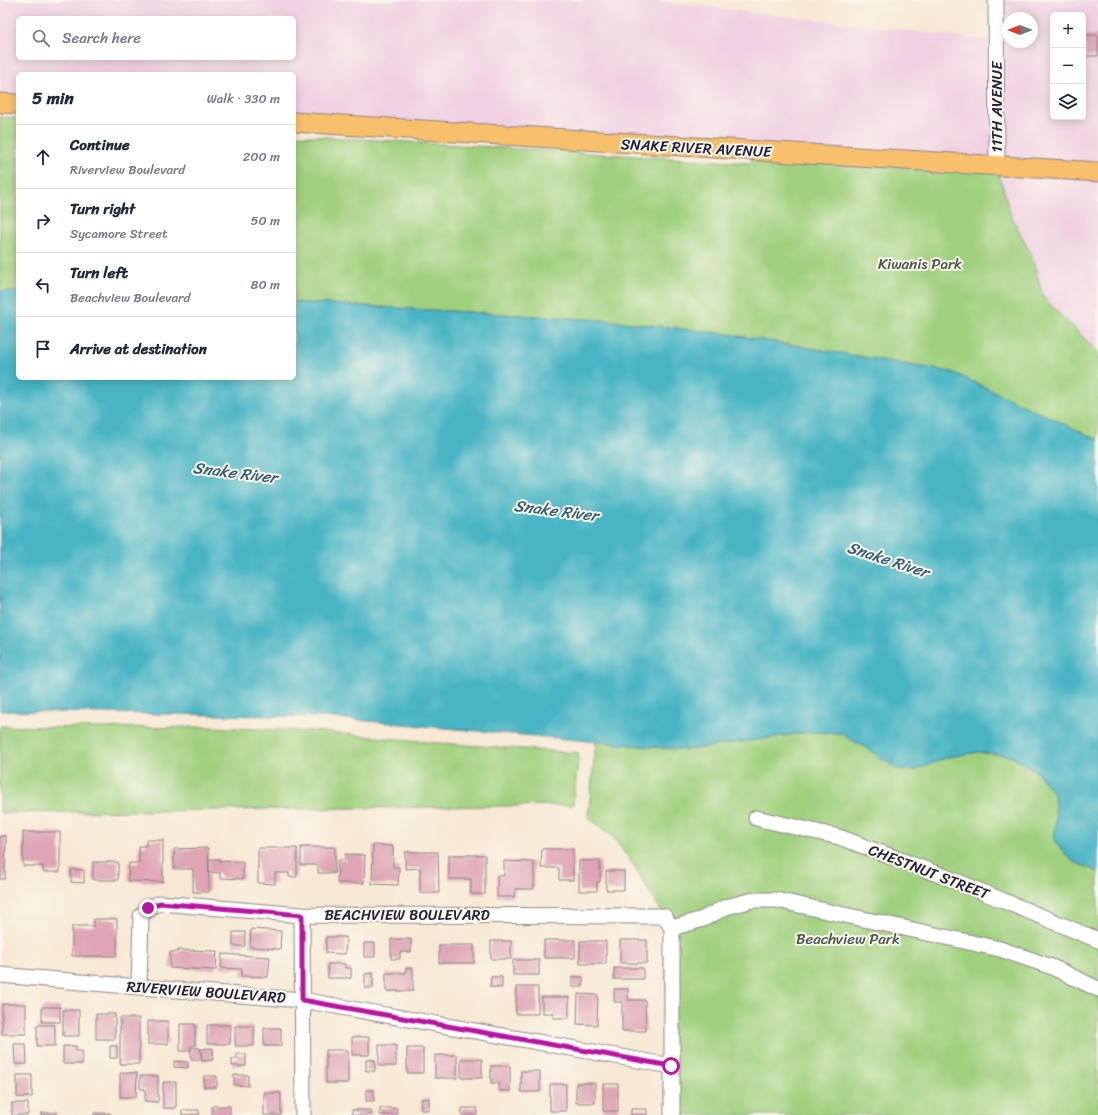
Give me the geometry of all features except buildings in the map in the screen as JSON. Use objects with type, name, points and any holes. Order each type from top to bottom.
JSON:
[{"type":"main road","points":[[0,103],[16,104]]},
{"type":"main road","name":"SNAKE RIVER AVENUE","points":[[296,122],[997,167],[1098,172]]},
{"type":"street","name":"11TH AVENUE","points":[[996,0],[997,167]]},
{"type":"street","name":"CHESTNUT STREET","points":[[756,818],[839,837],[951,879],[1098,940]]},
{"type":"street","points":[[672,1115],[672,928],[703,919],[726,907],[753,900],[776,900],[1000,949],[1052,968],[1098,989]]},
{"type":"street","name":"BEACHVIEW BOULEVARD","points":[[139,988],[141,916],[148,908],[160,903],[302,915],[664,916],[672,928]]},
{"type":"street","points":[[302,915],[303,1115]]},
{"type":"street","name":"RIVERVIEW BOULEVARD","points":[[0,975],[139,988],[302,1000],[671,1066]]},
{"type":"shaded area","points":[[0,0],[649,0],[996,41],[996,0],[1098,0],[1098,352],[1043,297],[1032,257],[1010,213],[997,167],[296,122],[296,72],[16,72],[16,104],[0,103]]},
{"type":"green space","points":[[0,117],[16,118],[16,292],[0,291]]},
{"type":"green space","name":"Kiwanis Park","points":[[296,135],[751,163],[753,151],[997,167],[1010,213],[1032,257],[1043,297],[1098,352],[1098,440],[952,372],[721,333],[605,320],[296,302]]},
{"type":"green space","points":[[0,726],[86,728],[208,727],[312,731],[439,743],[579,753],[573,805],[0,813]]},
{"type":"green space","name":"Beachview Park","points":[[810,732],[839,733],[870,750],[897,769],[915,770],[948,757],[978,752],[1010,756],[1036,771],[1054,794],[1056,821],[1055,842],[1072,861],[1098,872],[1098,1115],[672,1115],[664,916],[634,866],[614,838],[588,817],[596,742],[687,750]]},
{"type":"water","name":"Snake River","points":[[0,291],[16,292],[16,380],[296,380],[296,302],[605,320],[721,333],[952,372],[1098,440],[1098,872],[1072,861],[1054,841],[1056,821],[1054,794],[1036,771],[1011,756],[978,752],[948,757],[915,770],[897,769],[870,750],[839,733],[810,732],[687,750],[324,717],[0,711]]},
{"type":"route","points":[[148,908],[160,903],[302,915],[302,1000],[671,1066]]}]
